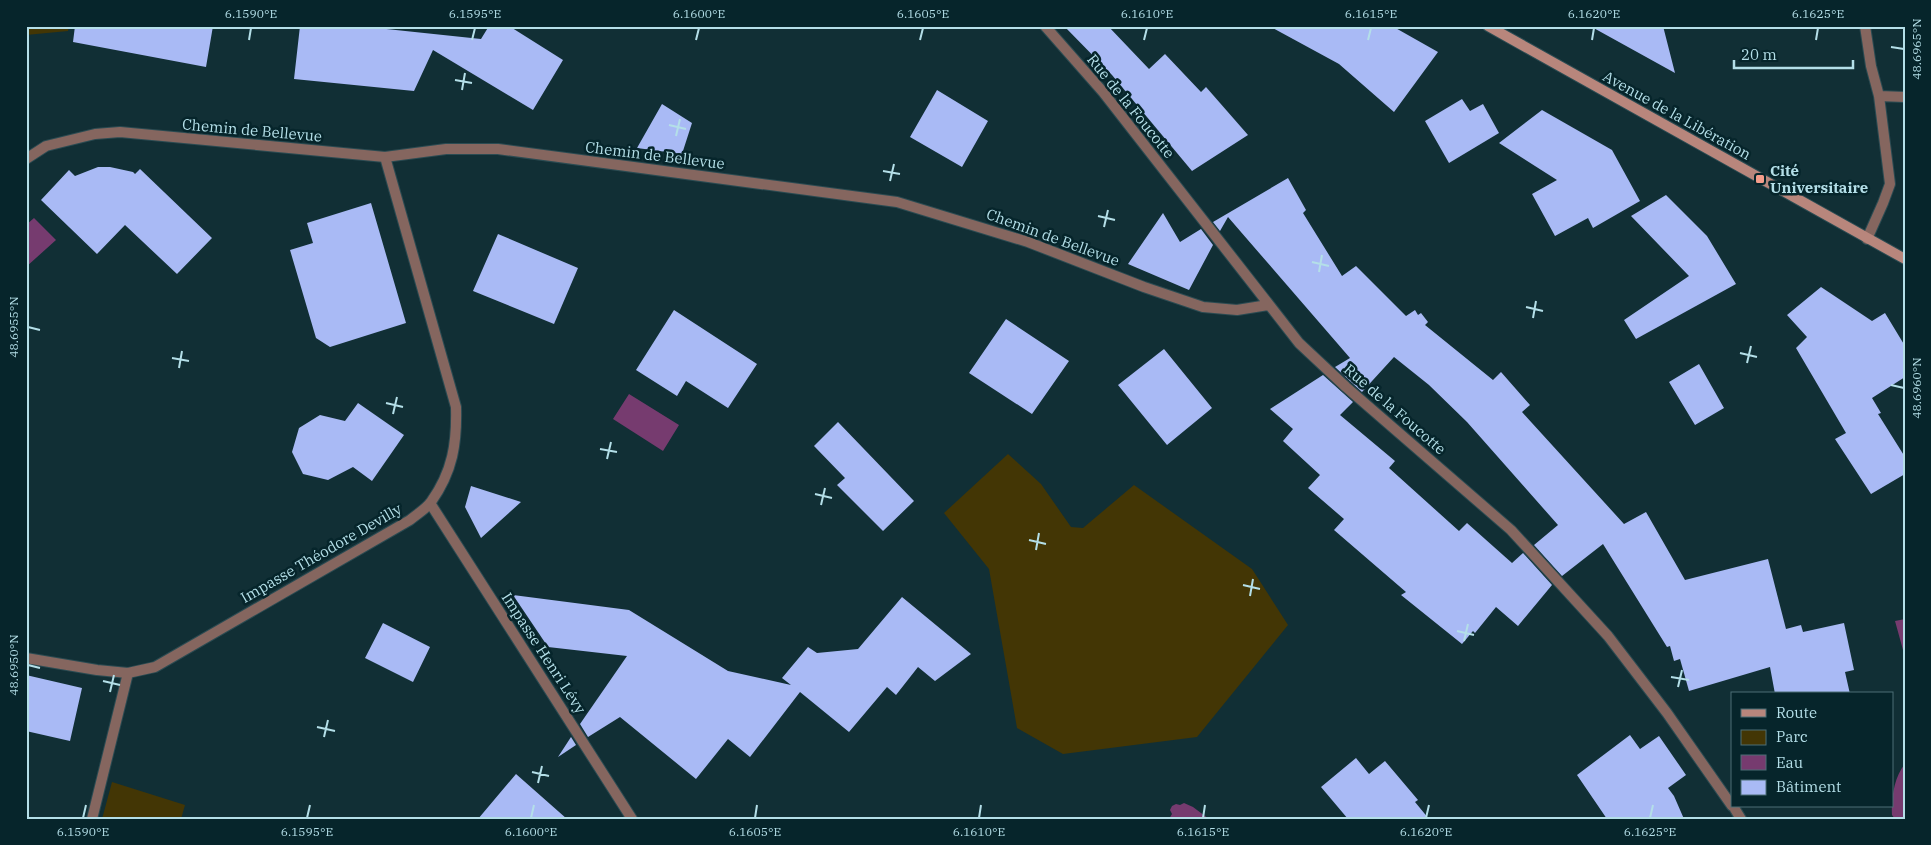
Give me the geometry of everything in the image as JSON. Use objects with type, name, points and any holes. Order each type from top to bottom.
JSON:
[{"type":"main road","name":"Avenue de la Libération","points":[[1488,26],[1905,260]]},
{"type":"street","name":"Rue de la Foucotte","points":[[1045,26],[1103,92],[1299,343],[1339,381],[1511,530],[1608,636],[1667,713],[1731,805]]},
{"type":"street","points":[[1865,26],[1871,66],[1879,96],[1890,184],[1867,238]]},
{"type":"street","points":[[1879,96],[1905,97]]},
{"type":"street","name":"Chemin de Bellevue","points":[[26,159],[46,146],[95,134],[120,132],[385,157],[446,149],[498,149],[897,202],[1028,242],[1144,287],[1203,307],[1237,310],[1268,305]]},
{"type":"street","name":"Impasse Théodore Devilly","points":[[26,658],[96,670],[128,673],[155,667],[410,520],[430,503],[455,452],[457,433],[456,407],[385,157]]},
{"type":"street","name":"Impasse Henri Lévy","points":[[430,503],[632,819]]},
{"type":"street","points":[[92,819],[128,673]]},
{"type":"street","name":"Rue de la Foucotte","points":[[1733,808],[1741,819]]},
{"type":"green space","points":[[26,26],[69,26],[68,31],[26,35]]},
{"type":"green space","points":[[1008,454],[1041,484],[1071,527],[1083,528],[1134,485],[1252,569],[1288,625],[1197,737],[1063,754],[1017,728],[989,569],[944,513]]},
{"type":"green space","points":[[112,782],[185,805],[181,819],[102,819]]},
{"type":"water","points":[[34,218],[56,240],[26,267],[26,225]]},
{"type":"water","points":[[629,394],[679,425],[663,451],[613,419]]},
{"type":"water","points":[[1905,619],[1905,649],[1903,650],[1895,621]]},
{"type":"water","points":[[1905,764],[1905,819],[1895,819],[1892,815],[1894,788],[1901,769]]},
{"type":"water","points":[[1184,803],[1209,819],[1169,819],[1172,814],[1170,810],[1172,806]]},
{"type":"building","points":[[75,26],[213,26],[206,67],[73,42]]},
{"type":"building","points":[[300,26],[358,26],[481,39],[489,26],[509,26],[563,60],[533,110],[433,50],[414,91],[294,79]]},
{"type":"building","points":[[1064,26],[1108,26],[1149,69],[1165,54],[1201,92],[1206,87],[1248,135],[1192,171],[1112,75]]},
{"type":"building","points":[[1269,26],[1392,26],[1438,52],[1394,112],[1339,64]]},
{"type":"building","points":[[1590,26],[1663,26],[1675,73]]},
{"type":"building","points":[[937,90],[988,121],[962,167],[910,137]]},
{"type":"building","points":[[1462,99],[1470,111],[1483,104],[1499,133],[1449,163],[1425,121]]},
{"type":"building","points":[[662,104],[692,123],[682,154],[637,148]]},
{"type":"building","points":[[1542,110],[1612,150],[1640,201],[1593,228],[1588,218],[1555,236],[1532,194],[1557,180],[1499,143]]},
{"type":"building","points":[[98,167],[110,167],[135,174],[140,169],[212,238],[177,274],[125,225],[97,254],[41,200],[69,170],[75,176]]},
{"type":"building","points":[[1288,178],[1306,210],[1303,213],[1342,276],[1356,266],[1406,316],[1415,310],[1418,315],[1421,313],[1428,322],[1425,325],[1493,380],[1501,372],[1530,405],[1522,412],[1624,524],[1646,512],[1685,580],[1768,559],[1786,629],[1801,625],[1803,632],[1844,623],[1854,670],[1845,672],[1850,692],[1775,692],[1770,667],[1689,691],[1680,659],[1674,661],[1670,646],[1667,647],[1603,544],[1562,576],[1534,545],[1558,525],[1467,422],[1429,385],[1394,357],[1362,392],[1335,367],[1350,358],[1228,217],[1220,231],[1213,222]]},
{"type":"building","points":[[1666,195],[1707,236],[1736,284],[1636,339],[1624,320],[1689,276],[1631,216]]},
{"type":"building","points":[[371,203],[406,323],[330,347],[316,338],[290,250],[313,243],[307,223]]},
{"type":"building","points":[[1163,213],[1180,242],[1201,229],[1213,245],[1189,290],[1128,264]]},
{"type":"building","points":[[498,234],[578,268],[554,324],[473,291]]},
{"type":"building","points":[[1821,287],[1872,321],[1885,313],[1905,346],[1905,377],[1872,398],[1881,413],[1878,414],[1905,457],[1905,474],[1871,494],[1835,439],[1846,433],[1796,348],[1807,337],[1787,315]]},
{"type":"building","points":[[674,310],[757,364],[728,408],[686,381],[677,396],[636,370]]},
{"type":"building","points":[[1006,319],[1069,361],[1032,414],[969,373]]},
{"type":"building","points":[[1164,349],[1212,408],[1167,445],[1118,385]]},
{"type":"building","points":[[1699,364],[1724,408],[1695,425],[1669,382]]},
{"type":"building","points":[[1323,375],[1353,402],[1340,415],[1395,461],[1389,468],[1459,531],[1467,523],[1512,563],[1523,553],[1552,585],[1518,626],[1496,607],[1475,633],[1473,631],[1462,644],[1401,595],[1406,592],[1334,530],[1344,519],[1308,488],[1320,475],[1283,441],[1293,429],[1270,409]]},
{"type":"building","points":[[358,403],[404,435],[372,481],[353,467],[328,480],[303,474],[292,452],[299,428],[320,415],[345,421]]},
{"type":"building","points":[[838,422],[914,501],[883,531],[837,485],[845,478],[814,446]]},
{"type":"building","points":[[471,486],[521,502],[481,538],[465,507]]},
{"type":"building","points":[[513,595],[629,610],[728,671],[791,685],[782,678],[808,647],[817,653],[858,649],[902,597],[971,654],[935,681],[918,667],[896,695],[887,687],[849,732],[800,692],[750,757],[728,739],[696,779],[620,717],[588,737],[580,724],[627,656],[548,647]]},
{"type":"building","points":[[383,623],[430,647],[413,682],[365,658]]},
{"type":"building","points":[[26,675],[82,688],[70,741],[26,731]]},
{"type":"building","points":[[1630,735],[1640,749],[1659,736],[1686,775],[1668,788],[1674,796],[1684,819],[1607,819],[1577,775]]},
{"type":"building","points":[[571,737],[576,745],[558,757]]},
{"type":"building","points":[[1356,758],[1369,774],[1385,761],[1418,800],[1415,802],[1429,819],[1348,819],[1321,787]]},
{"type":"building","points":[[516,774],[567,819],[478,819]]},
{"type":"place","name":"Cité Universitaire","points":[[1760,179]]}]
